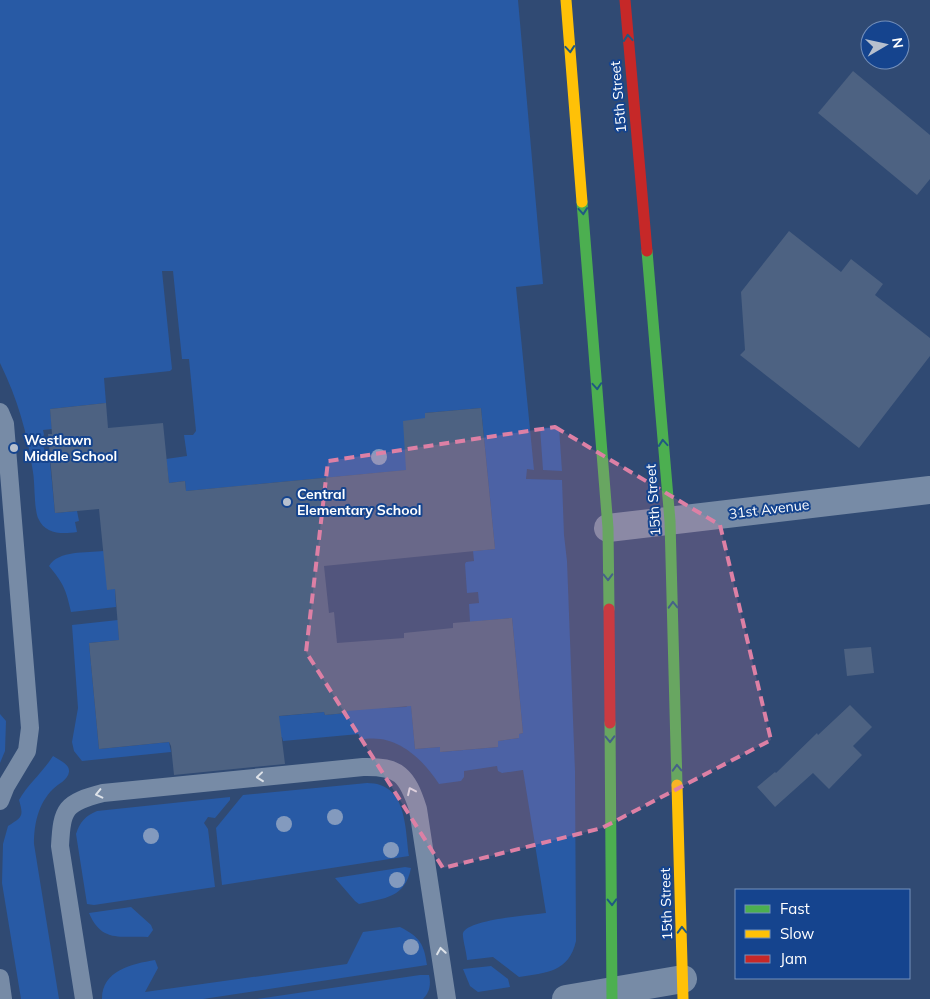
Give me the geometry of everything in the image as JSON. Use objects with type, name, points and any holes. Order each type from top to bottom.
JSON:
[{"type":"main road","points":[[566,0],[608,528],[612,995]]},
{"type":"main road","name":"15th Street","points":[[625,0],[670,521],[683,989]]},
{"type":"street","name":"31st Avenue","points":[[608,528],[930,490]]},
{"type":"street","points":[[566,999],[683,989]]},
{"type":"lane","points":[[0,412],[6,424],[30,728],[27,751],[6,786],[0,801]]},
{"type":"lane","points":[[84,999],[60,846],[61,823],[68,807],[81,799],[103,793],[380,766],[402,776],[412,790],[418,810],[447,999]]},
{"type":"lane","points":[[0,978],[3,999]]},
{"type":"highlighted area","points":[[555,427],[720,525],[771,740],[602,828],[443,868],[306,652],[328,461]]},
{"type":"shaded area","points":[[0,0],[518,0],[543,284],[516,287],[534,470],[527,469],[526,479],[562,480],[567,561],[575,771],[576,941],[573,951],[562,965],[547,972],[519,977],[493,957],[467,960],[463,933],[467,928],[501,918],[546,913],[523,770],[502,773],[498,771],[497,766],[464,771],[464,777],[461,781],[439,784],[424,765],[406,749],[385,740],[360,740],[359,734],[283,741],[282,737],[250,741],[248,719],[324,712],[325,715],[347,713],[347,709],[406,707],[411,704],[415,749],[440,747],[441,752],[498,747],[498,741],[519,738],[519,734],[523,733],[512,618],[470,622],[469,604],[479,603],[478,592],[467,593],[465,564],[466,562],[474,561],[473,551],[495,549],[481,408],[425,413],[430,468],[186,491],[185,481],[169,483],[166,459],[187,456],[184,435],[193,435],[196,431],[189,359],[182,359],[173,271],[162,271],[172,369],[170,371],[104,378],[106,403],[50,409],[52,429],[43,430],[43,436],[44,449],[49,451],[55,513],[77,511],[79,521],[75,522],[77,532],[72,533],[55,532],[41,524],[37,514],[33,472],[25,430],[17,403],[0,363]]},
{"type":"shaded area","points":[[559,427],[562,471],[543,470],[540,428]]},
{"type":"shaded area","points":[[104,551],[115,589],[116,607],[71,612],[64,588],[49,566],[59,557],[66,555]]},
{"type":"shaded area","points":[[118,620],[119,640],[89,643],[99,749],[169,742],[171,752],[82,761],[74,751],[72,742],[78,708],[72,625]]},
{"type":"shaded area","points":[[0,714],[6,721],[5,751],[0,763]]},
{"type":"shaded area","points":[[53,756],[66,764],[69,772],[65,780],[48,795],[40,808],[36,822],[34,844],[59,999],[21,999],[2,883],[3,844],[8,826],[21,816],[19,800]]},
{"type":"shaded area","points":[[367,783],[380,785],[390,790],[397,798],[402,809],[409,856],[222,885],[216,828],[243,795]]},
{"type":"shaded area","points":[[230,797],[230,800],[215,818],[208,817],[204,823],[208,829],[215,887],[94,905],[87,904],[76,834],[86,817],[97,811]]},
{"type":"shaded area","points":[[405,867],[411,868],[408,878],[399,891],[385,898],[359,904],[335,878]]},
{"type":"shaded area","points":[[131,907],[151,925],[153,930],[148,937],[121,937],[107,934],[94,923],[89,913]]},
{"type":"shaded area","points":[[400,927],[412,934],[420,942],[427,965],[203,999],[102,999],[103,989],[107,981],[128,966],[155,960],[158,968],[145,992],[347,964],[363,932]]},
{"type":"shaded area","points":[[491,966],[508,979],[510,987],[478,992],[470,986],[463,969]]},
{"type":"shaded area","points":[[429,975],[430,978],[429,991],[423,999],[257,999]]},
{"type":"building","points":[[853,71],[930,135],[930,179],[917,195],[818,113]]},
{"type":"building","points":[[789,231],[841,272],[851,259],[883,284],[875,295],[930,338],[930,356],[859,448],[740,355],[745,350],[741,292]]},
{"type":"building","points":[[106,403],[108,428],[163,423],[169,483],[185,481],[186,491],[406,470],[403,421],[425,418],[425,413],[481,408],[495,549],[324,566],[329,613],[334,612],[337,643],[404,638],[404,633],[453,628],[453,623],[512,618],[523,733],[519,734],[519,738],[498,741],[498,747],[440,752],[440,747],[415,749],[411,706],[347,711],[347,713],[325,715],[324,712],[279,716],[285,764],[174,775],[169,742],[99,749],[89,643],[119,640],[115,589],[107,590],[99,509],[55,513],[48,434],[52,434],[50,409]]},
{"type":"building","points":[[871,647],[874,673],[847,676],[844,649]]},
{"type":"building","points":[[850,705],[872,727],[853,746],[862,755],[829,789],[813,773],[775,807],[757,787],[776,773],[817,733],[818,735]]},
{"type":"traffic: fast","points":[[582,202],[608,528],[609,609]]},
{"type":"traffic: fast","points":[[647,251],[670,521],[677,785]]},
{"type":"traffic: fast","points":[[610,723],[612,999]]},
{"type":"traffic: slow","points":[[566,0],[582,202]]},
{"type":"traffic: slow","points":[[677,785],[683,999]]},
{"type":"traffic: jam","points":[[625,0],[647,251]]},
{"type":"traffic: jam","points":[[609,609],[610,723]]},
{"type":"place","name":"Westlawn Middle School","points":[[14,448]]},
{"type":"place","name":"Central Elementary School","points":[[287,502]]}]
